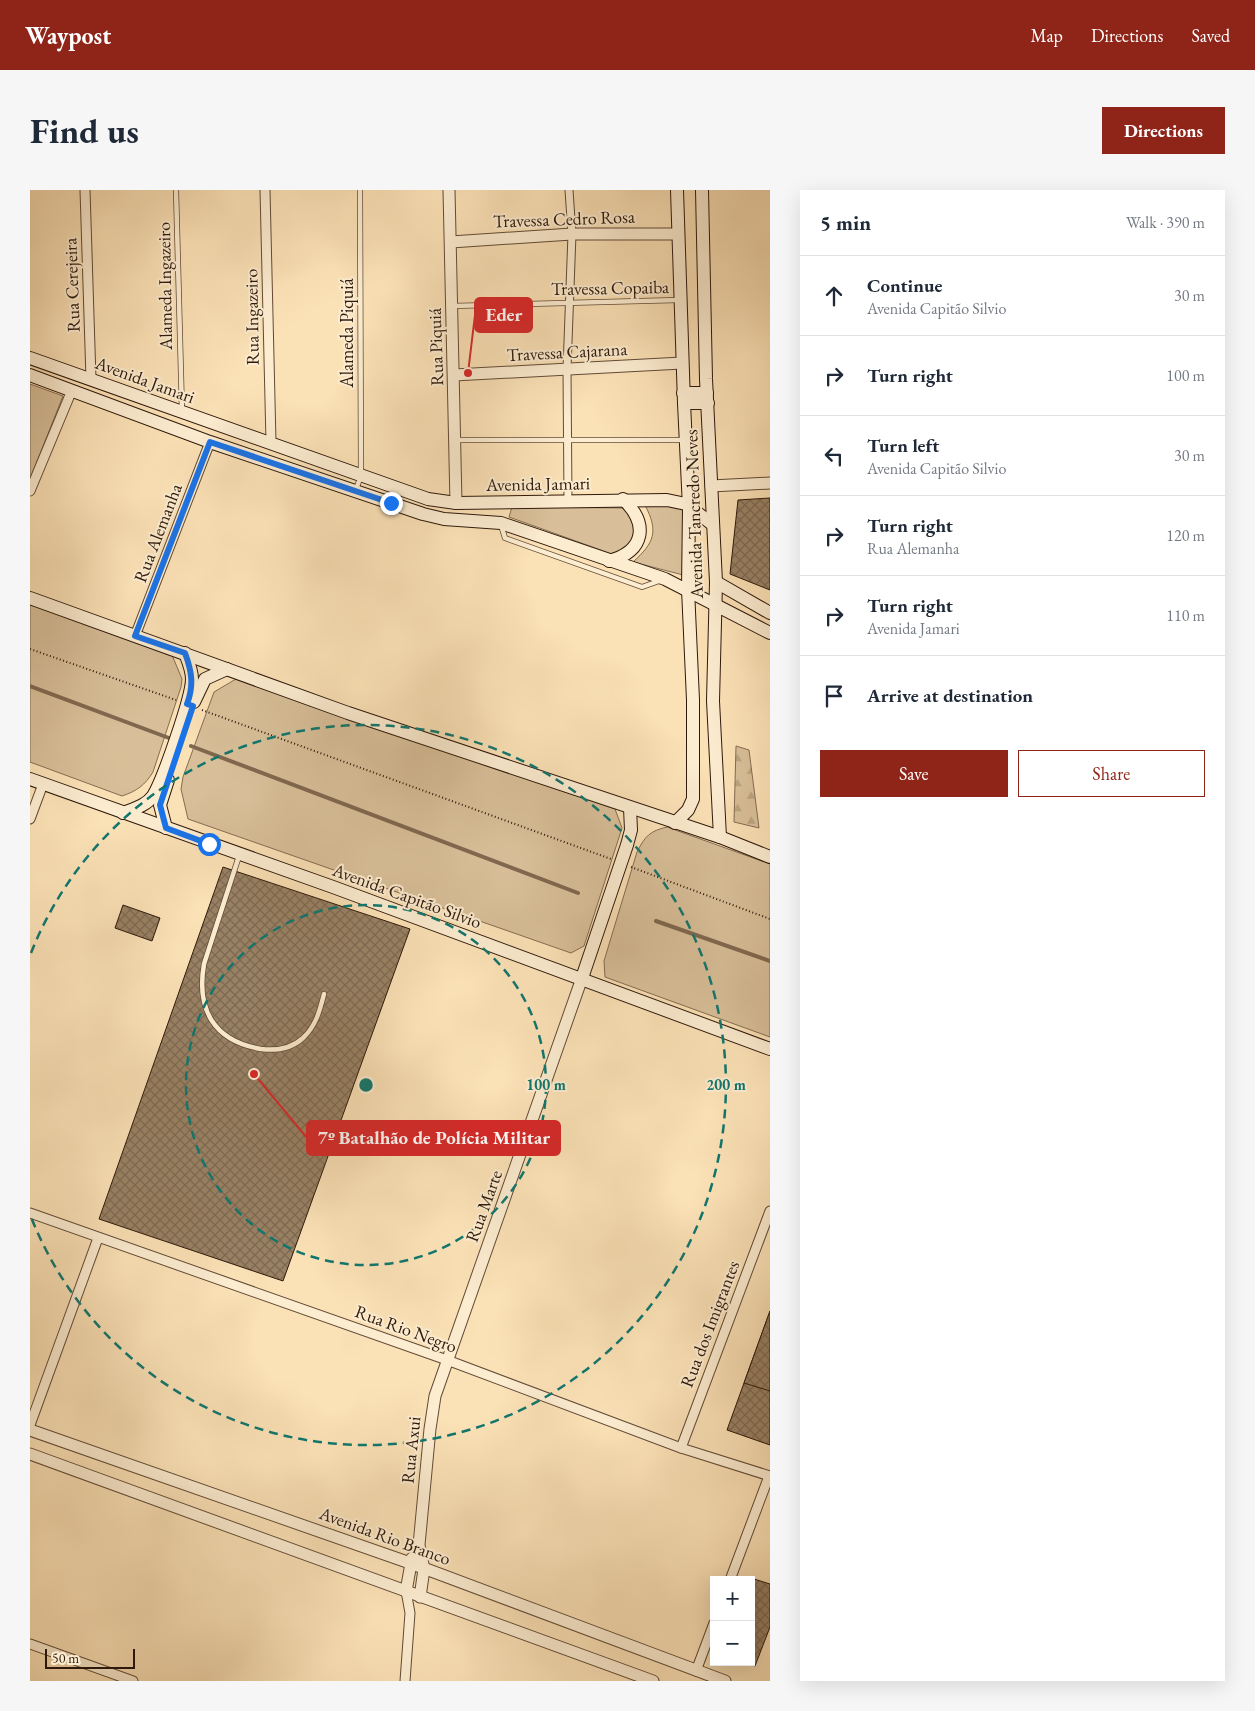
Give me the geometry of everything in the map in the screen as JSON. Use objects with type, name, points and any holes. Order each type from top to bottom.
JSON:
[{"type":"main road","name":"Avenida Tancredo Neves","points":[[675,823],[688,810],[693,799],[693,700],[688,589],[690,508],[683,398],[677,190]]},
{"type":"main road","name":"Avenida Tancredo Neves","points":[[702,190],[712,524],[716,582],[713,701],[720,837]]},
{"type":"main road","name":"Avenida Jamari","points":[[30,358],[428,499],[456,503],[676,501],[690,508],[712,524]]},
{"type":"main road","name":"Avenida Jamari","points":[[30,375],[210,442],[423,514],[444,519],[501,523],[665,579],[770,632]]},
{"type":"main road","points":[[683,398],[708,398]]},
{"type":"main road","points":[[180,431],[185,413]]},
{"type":"main road","points":[[609,561],[622,557],[636,546],[639,538],[638,518],[623,500]]},
{"type":"main road","points":[[716,582],[770,614]]},
{"type":"main road","points":[[30,598],[348,713],[720,837],[770,857]]},
{"type":"main road","points":[[166,828],[160,805],[190,705],[192,676],[185,653]]},
{"type":"main road","points":[[123,812],[139,807],[152,796],[190,705],[205,679],[227,669]]},
{"type":"main road","points":[[693,700],[713,701]]},
{"type":"main road","name":"Avenida Capitão Silvio","points":[[30,779],[582,978],[770,1049]]},
{"type":"main road","points":[[582,978],[631,830],[630,808]]},
{"type":"street","name":"Rua Cerejeira","points":[[85,190],[91,379]]},
{"type":"street","name":"Rua Ingazeiro","points":[[266,190],[271,442]]},
{"type":"street","name":"Rua Piquiá","points":[[449,190],[457,440],[456,503]]},
{"type":"street","points":[[568,502],[567,369],[572,234],[569,190]]},
{"type":"street","name":"Travessa Cedro Rosa","points":[[450,242],[572,234],[678,234]]},
{"type":"street","name":"Travessa Cajarana","points":[[454,375],[682,363]]},
{"type":"street","points":[[30,491],[72,390]]},
{"type":"street","name":"Rua Alemanha","points":[[135,636],[210,442]]},
{"type":"street","points":[[711,486],[770,483]]},
{"type":"street","points":[[30,819],[43,784]]},
{"type":"street","name":"Rua Marte","points":[[447,1360],[582,978]]},
{"type":"street","name":"Rua dos Imigrantes","points":[[681,1448],[770,1211]]},
{"type":"street","name":"Rua Rio Negro","points":[[30,1213],[447,1360],[681,1448],[770,1476]]},
{"type":"street","points":[[30,1425],[98,1238]]},
{"type":"street","name":"Rua Axui","points":[[406,1681],[410,1613],[406,1591],[410,1563],[418,1546],[435,1396],[447,1360]]},
{"type":"street","name":"Avenida Rio Branco","points":[[30,1430],[410,1563],[725,1681]]},
{"type":"street","points":[[30,1454],[653,1681]]},
{"type":"street","points":[[732,1576],[770,1476]]},
{"type":"street","name":"Rua Axui","points":[[410,1613],[420,1597],[424,1569],[418,1546]]},
{"type":"street","points":[[696,1670],[710,1633]]},
{"type":"street","points":[[30,1644],[133,1681]]},
{"type":"lane","name":"Alameda Ingazeiro","points":[[176,190],[185,413]]},
{"type":"lane","name":"Alameda Piquiá","points":[[360,190],[361,476]]},
{"type":"lane","name":"Travessa Copaiba","points":[[452,306],[680,300]]},
{"type":"lane","points":[[457,440],[685,440]]},
{"type":"lane","points":[[355,490],[361,476]]},
{"type":"lane","points":[[501,523],[505,538],[642,587],[665,579]]},
{"type":"lane","points":[[239,854],[204,964],[201,982],[204,1004],[211,1019],[223,1034],[242,1046],[268,1050],[289,1048],[304,1037],[318,1018],[324,994]]},
{"type":"path","points":[[30,649],[190,705],[770,919]]},
{"type":"green space","points":[[30,384],[63,396],[30,479]]},
{"type":"green space","points":[[687,503],[691,577],[633,562],[646,549],[652,536],[652,523],[645,505]]},
{"type":"green space","points":[[512,507],[626,508],[634,519],[637,535],[630,546],[612,554],[509,517]]},
{"type":"green space","points":[[30,603],[172,655],[182,679],[181,687],[153,772],[147,781],[136,790],[122,796],[30,762]]},
{"type":"green space","points":[[236,679],[615,809],[622,828],[584,946],[571,953],[188,819],[181,789],[183,777],[214,692]]},
{"type":"green space","points":[[736,746],[749,750],[759,828],[734,822]]},
{"type":"green space","points":[[667,827],[770,864],[770,1037],[605,977],[604,961],[637,852],[649,835],[656,830]]},
{"type":"building","points":[[770,498],[770,590],[730,574],[738,500]]},
{"type":"building","points":[[223,867],[410,929],[283,1281],[99,1219]]},
{"type":"building","points":[[123,905],[160,918],[152,941],[115,928]]},
{"type":"building","points":[[770,1311],[770,1445],[727,1430]]},
{"type":"building","points":[[770,1311],[770,1391],[744,1383]]},
{"type":"building","points":[[755,1579],[770,1584],[770,1627],[755,1666]]},
{"type":"waterway","points":[[30,686],[169,738]]},
{"type":"waterway","points":[[191,746],[578,893]]},
{"type":"waterway","points":[[656,921],[770,961]]},
{"type":"place","name":"Eder","points":[[468,373]]},
{"type":"place","name":"7º Batalhão de Polícia Militar","points":[[254,1074]]},
{"type":"route","points":[[209,844],[166,828],[160,812],[163,793],[193,706],[187,704],[191,694],[192,676],[185,653],[135,636],[210,442],[391,503]]}]
